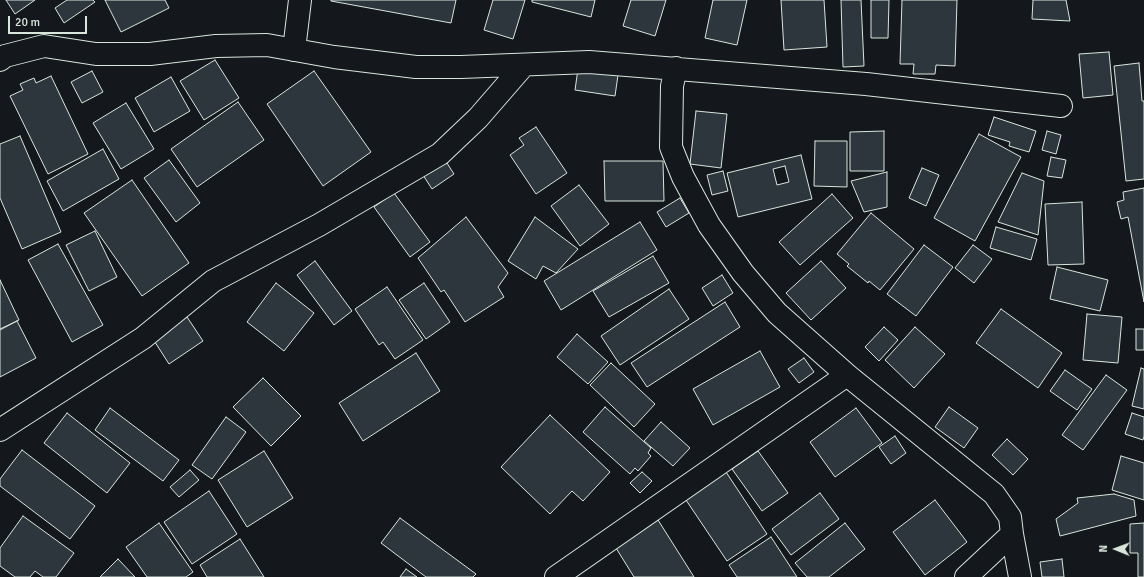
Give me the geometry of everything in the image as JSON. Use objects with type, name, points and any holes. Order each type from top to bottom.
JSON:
[{"type":"street","points":[[294,50],[300,0]]},
{"type":"street","points":[[0,60],[5,56],[44,46],[96,54],[150,54],[216,46],[267,45],[334,57],[416,67],[589,62],[866,84],[1061,106]]},
{"type":"street","points":[[0,430],[143,338],[213,280],[319,225],[440,154],[478,118],[524,65]]},
{"type":"street","points":[[676,68],[672,86],[672,147],[683,177],[709,226],[743,273],[777,313],[847,375],[994,494],[1010,517],[1020,577]]},
{"type":"street","points":[[556,577],[847,375]]},
{"type":"street","points":[[966,577],[1012,534]]},
{"type":"building","points":[[6,0],[35,0],[15,14]]},
{"type":"building","points":[[67,0],[93,0],[95,2],[64,23],[55,8]]},
{"type":"building","points":[[105,0],[165,0],[169,8],[121,32]]},
{"type":"building","points":[[331,0],[456,0],[451,23]]},
{"type":"building","points":[[493,0],[525,0],[513,39],[484,30]]},
{"type":"building","points":[[532,0],[595,0],[591,17],[532,2]]},
{"type":"building","points":[[631,0],[666,0],[655,36],[623,26]]},
{"type":"building","points":[[713,0],[747,0],[737,45],[705,38]]},
{"type":"building","points":[[781,0],[824,0],[827,47],[784,50]]},
{"type":"building","points":[[841,0],[861,0],[864,66],[843,67]]},
{"type":"building","points":[[871,0],[889,0],[888,38],[871,38]]},
{"type":"building","points":[[902,0],[957,0],[955,66],[936,65],[935,74],[913,74],[914,64],[900,64]]},
{"type":"building","points":[[1033,0],[1066,0],[1070,21],[1032,19]]},
{"type":"building","points":[[1109,52],[1113,95],[1083,98],[1079,54]]},
{"type":"building","points":[[215,60],[239,98],[204,120],[180,81]]},
{"type":"building","points":[[1139,63],[1142,101],[1144,101],[1144,179],[1126,181],[1114,66]]},
{"type":"building","points":[[578,69],[618,75],[615,96],[575,90]]},
{"type":"building","points":[[92,71],[103,92],[82,103],[71,82]]},
{"type":"building","points":[[314,71],[371,152],[323,186],[267,104]]},
{"type":"building","points":[[51,76],[88,154],[48,174],[10,96],[23,90],[20,84],[34,78],[36,83]]},
{"type":"building","points":[[171,77],[190,111],[154,132],[135,98]]},
{"type":"building","points":[[238,102],[264,140],[197,187],[171,149]]},
{"type":"building","points":[[126,103],[154,149],[121,169],[93,123]]},
{"type":"building","points":[[696,111],[727,114],[721,168],[690,164]]},
{"type":"building","points":[[994,117],[1036,131],[1029,152],[1009,146],[1010,142],[988,135]]},
{"type":"building","points":[[536,127],[567,173],[536,194],[510,155],[524,145],[519,138]]},
{"type":"building","points":[[884,131],[884,171],[850,171],[850,132]]},
{"type":"building","points":[[1047,131],[1061,135],[1056,154],[1042,150]]},
{"type":"building","points":[[979,134],[1021,157],[975,241],[934,218]]},
{"type":"building","points":[[20,136],[61,232],[22,249],[0,198],[0,144]]},
{"type":"building","points":[[815,141],[847,141],[847,187],[814,186]]},
{"type":"building","points":[[103,149],[119,179],[63,211],[47,181]]},
{"type":"building","points":[[801,155],[812,199],[738,217],[727,173]],"holes":[[[785,166],[789,182],[777,185],[773,169]]]},
{"type":"building","points":[[1051,157],[1066,160],[1062,178],[1047,176]]},
{"type":"building","points":[[169,160],[200,203],[176,222],[144,178]]},
{"type":"building","points":[[445,160],[454,174],[432,189],[423,175]]},
{"type":"building","points":[[604,161],[663,161],[664,201],[605,201]]},
{"type":"building","points":[[922,168],[939,175],[926,206],[909,198]]},
{"type":"building","points":[[723,171],[728,191],[712,195],[707,175]]},
{"type":"building","points":[[887,172],[887,207],[864,212],[851,181]]},
{"type":"building","points":[[1022,173],[1044,181],[1038,235],[998,222]]},
{"type":"building","points":[[132,180],[189,263],[142,296],[84,213]]},
{"type":"building","points":[[579,185],[609,224],[580,246],[551,206]]},
{"type":"building","points":[[1144,188],[1144,302],[1128,217],[1121,219],[1117,202],[1124,200],[1123,192]]},
{"type":"building","points":[[394,193],[430,242],[410,257],[374,207]]},
{"type":"building","points":[[832,194],[853,218],[800,265],[779,242]]},
{"type":"building","points":[[680,198],[689,213],[666,227],[657,212]]},
{"type":"building","points":[[1082,202],[1084,264],[1048,265],[1045,204]]},
{"type":"building","points":[[871,213],[914,249],[880,290],[869,281],[868,283],[847,266],[849,264],[837,254]]},
{"type":"building","points":[[466,217],[508,273],[498,287],[504,297],[465,322],[444,290],[441,292],[418,258]]},
{"type":"building","points":[[535,217],[578,249],[556,273],[543,266],[536,279],[508,261]]},
{"type":"building","points":[[640,222],[657,250],[561,310],[544,281]]},
{"type":"building","points":[[996,227],[1037,239],[1031,260],[990,248]]},
{"type":"building","points":[[95,231],[117,277],[89,291],[66,245]]},
{"type":"building","points":[[58,244],[103,325],[72,342],[28,260]]},
{"type":"building","points":[[924,245],[953,267],[916,316],[887,294]]},
{"type":"building","points":[[973,245],[992,259],[974,283],[955,268]]},
{"type":"building","points":[[653,256],[669,283],[609,317],[593,291]]},
{"type":"building","points":[[315,261],[352,311],[334,325],[297,275]]},
{"type":"building","points":[[821,261],[846,288],[811,320],[786,293]]},
{"type":"building","points":[[1057,267],[1108,280],[1100,311],[1050,299]]},
{"type":"building","points":[[722,275],[733,293],[713,306],[702,288]]},
{"type":"building","points":[[0,280],[19,320],[0,329]]},
{"type":"building","points":[[276,283],[314,313],[284,351],[247,322]]},
{"type":"building","points":[[424,283],[450,322],[426,339],[399,300]]},
{"type":"building","points":[[387,287],[423,340],[395,359],[383,342],[379,345],[355,309]]},
{"type":"building","points":[[669,289],[689,319],[620,365],[601,336]]},
{"type":"building","points":[[725,302],[740,327],[647,387],[631,363]]},
{"type":"building","points":[[1001,309],[1062,353],[1038,388],[976,343]]},
{"type":"building","points":[[1087,314],[1122,317],[1118,363],[1083,360]]},
{"type":"building","points":[[187,317],[203,341],[169,364],[153,339]]},
{"type":"building","points":[[17,321],[36,358],[0,377],[0,330]]},
{"type":"building","points":[[884,327],[898,340],[879,361],[865,347]]},
{"type":"building","points":[[915,327],[945,354],[914,388],[885,360]]},
{"type":"building","points":[[1136,329],[1144,329],[1144,350],[1136,350]]},
{"type":"building","points":[[577,334],[608,362],[588,384],[557,357]]},
{"type":"building","points":[[760,351],[780,387],[713,425],[693,389]]},
{"type":"building","points":[[416,353],[440,391],[363,441],[339,403]]},
{"type":"building","points":[[804,358],[814,372],[799,383],[788,369]]},
{"type":"building","points":[[611,363],[655,404],[634,427],[590,385]]},
{"type":"building","points":[[1141,368],[1144,369],[1144,409],[1132,406]]},
{"type":"building","points":[[1065,370],[1092,389],[1077,410],[1050,391]]},
{"type":"building","points":[[1106,375],[1127,390],[1083,450],[1062,435]]},
{"type":"building","points":[[263,378],[301,416],[271,446],[233,407]]},
{"type":"building","points":[[605,407],[651,448],[648,453],[651,456],[638,471],[635,468],[630,474],[583,432]]},
{"type":"building","points":[[949,407],[978,428],[964,448],[935,427]]},
{"type":"building","points":[[110,408],[179,460],[163,481],[95,430]]},
{"type":"building","points":[[856,408],[882,443],[835,477],[810,442]]},
{"type":"building","points":[[67,413],[130,463],[107,493],[44,443]]},
{"type":"building","points":[[1132,413],[1144,417],[1143,440],[1125,434]]},
{"type":"building","points":[[550,415],[610,472],[583,501],[572,491],[550,514],[501,467]]},
{"type":"building","points":[[226,417],[246,432],[212,479],[192,465]]},
{"type":"building","points":[[661,422],[690,448],[673,466],[644,441]]},
{"type":"building","points":[[895,436],[906,453],[891,464],[879,447]]},
{"type":"building","points":[[1007,439],[1028,459],[1013,475],[992,455]]},
{"type":"building","points":[[22,450],[95,506],[70,539],[0,486],[0,479]]},
{"type":"building","points":[[264,451],[293,498],[247,527],[218,480]]},
{"type":"building","points":[[758,451],[788,493],[762,511],[732,469]]},
{"type":"building","points":[[1121,456],[1144,463],[1144,500],[1112,490]]},
{"type":"building","points":[[190,470],[199,480],[179,497],[170,487]]},
{"type":"building","points":[[642,472],[652,481],[640,493],[630,483]]},
{"type":"building","points":[[726,472],[767,534],[727,561],[686,500]]},
{"type":"building","points":[[209,491],[237,534],[192,564],[164,522]]},
{"type":"building","points":[[820,493],[839,519],[791,555],[772,529]]},
{"type":"building","points":[[1114,494],[1134,500],[1136,516],[1060,536],[1056,519],[1078,503],[1077,498]]},
{"type":"building","points":[[935,500],[967,542],[925,575],[893,532]]},
{"type":"building","points":[[23,516],[74,553],[56,577],[43,577],[35,571],[30,577],[15,577],[0,566],[0,548]]},
{"type":"building","points":[[400,518],[476,574],[473,577],[426,577],[381,543]]},
{"type":"building","points":[[658,520],[694,577],[634,577],[616,548]]},
{"type":"building","points":[[159,523],[193,572],[186,577],[147,577],[126,547]]},
{"type":"building","points":[[845,523],[865,549],[829,577],[807,577],[795,563]]},
{"type":"building","points":[[1144,523],[1144,577],[1138,577],[1138,553],[1130,553],[1130,524]]},
{"type":"building","points":[[771,537],[797,577],[737,577],[729,565]]},
{"type":"building","points":[[240,539],[264,577],[207,577],[200,565]]},
{"type":"building","points":[[118,559],[135,577],[100,577]]},
{"type":"building","points":[[1062,559],[1064,577],[1042,577],[1040,562]]},
{"type":"building","points":[[406,569],[417,577],[400,577]]}]
